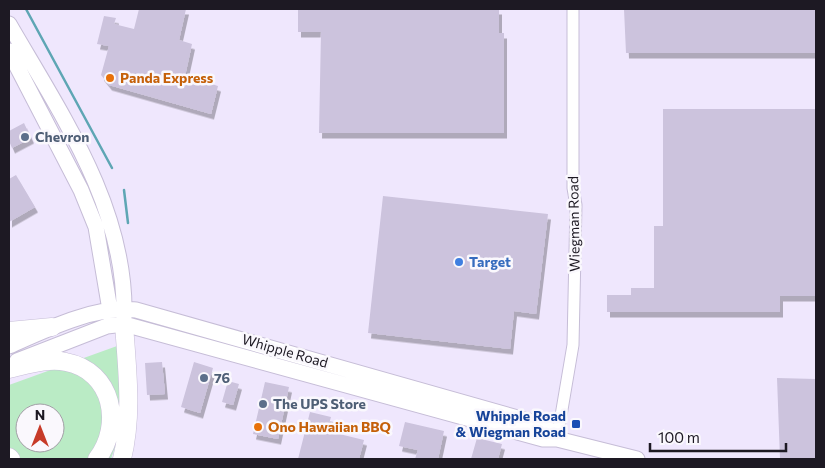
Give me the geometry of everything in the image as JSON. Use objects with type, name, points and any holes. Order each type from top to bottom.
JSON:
[{"type":"highway","points":[[120,314],[129,414],[127,437],[122,459]]},
{"type":"highway","points":[[9,331],[52,327]]},
{"type":"highway","points":[[9,368],[45,362],[66,361],[76,364],[94,376],[110,402],[113,421],[108,441],[97,459]]},
{"type":"main road","points":[[9,24],[72,134],[98,188],[117,248],[124,291],[120,314]]},
{"type":"main road","points":[[9,52],[81,190],[100,245],[120,314]]},
{"type":"main road","name":"Whipple Road","points":[[9,365],[107,326],[120,314],[543,439],[557,438],[637,459]]},
{"type":"main road","points":[[9,346],[52,327],[120,314]]},
{"type":"street","name":"Wiegman Road","points":[[557,438],[571,367],[573,336],[576,205],[573,188],[573,9]]},
{"type":"green space","points":[[117,346],[122,426],[111,459],[9,459],[9,385]]},
{"type":"building","points":[[139,9],[186,9],[179,40],[192,44],[185,76],[218,86],[211,114],[109,85],[101,75],[109,46],[97,44],[104,16],[116,18],[114,24],[134,29]]},
{"type":"building","points":[[298,9],[499,9],[499,33],[504,33],[504,133],[319,133],[321,32],[298,32]]},
{"type":"building","points":[[624,9],[816,9],[816,53],[626,53]]},
{"type":"building","points":[[663,109],[816,109],[816,296],[780,296],[780,312],[607,312],[607,295],[631,295],[631,288],[654,288],[654,226],[663,226]]},
{"type":"building","points":[[24,123],[31,138],[12,148],[9,141],[9,131]]},
{"type":"building","points":[[16,175],[35,207],[9,222],[9,179]]},
{"type":"building","name":"Target","points":[[383,196],[548,214],[536,314],[514,311],[510,349],[368,333]]},
{"type":"building","points":[[162,362],[165,394],[147,395],[145,363]]},
{"type":"building","points":[[194,362],[213,368],[200,413],[181,407]]},
{"type":"building","points":[[777,378],[816,379],[816,459],[780,459]]},
{"type":"building","points":[[228,381],[239,384],[233,405],[222,402]]},
{"type":"building","points":[[265,382],[289,387],[278,439],[253,434]]},
{"type":"building","points":[[310,412],[331,417],[327,431],[364,440],[359,459],[298,459]]},
{"type":"building","points":[[405,422],[444,431],[438,459],[415,459],[418,450],[399,446]]},
{"type":"building","points":[[477,438],[502,444],[498,459],[471,459]]},
{"type":"waterway","points":[[26,9],[112,168]]},
{"type":"waterway","points":[[124,190],[128,223]]},
{"type":"place","name":"Panda Express","points":[[110,78]]},
{"type":"place","name":"Chevron","points":[[25,137]]},
{"type":"place","name":"Target","points":[[459,262]]},
{"type":"place","name":"76","points":[[204,378]]},
{"type":"place","name":"The UPS Store","points":[[263,404]]},
{"type":"place","name":"Whipple Road & Wiegman Road","points":[[576,424]]},
{"type":"place","name":"Ono Hawaiian BBQ","points":[[258,427]]}]
